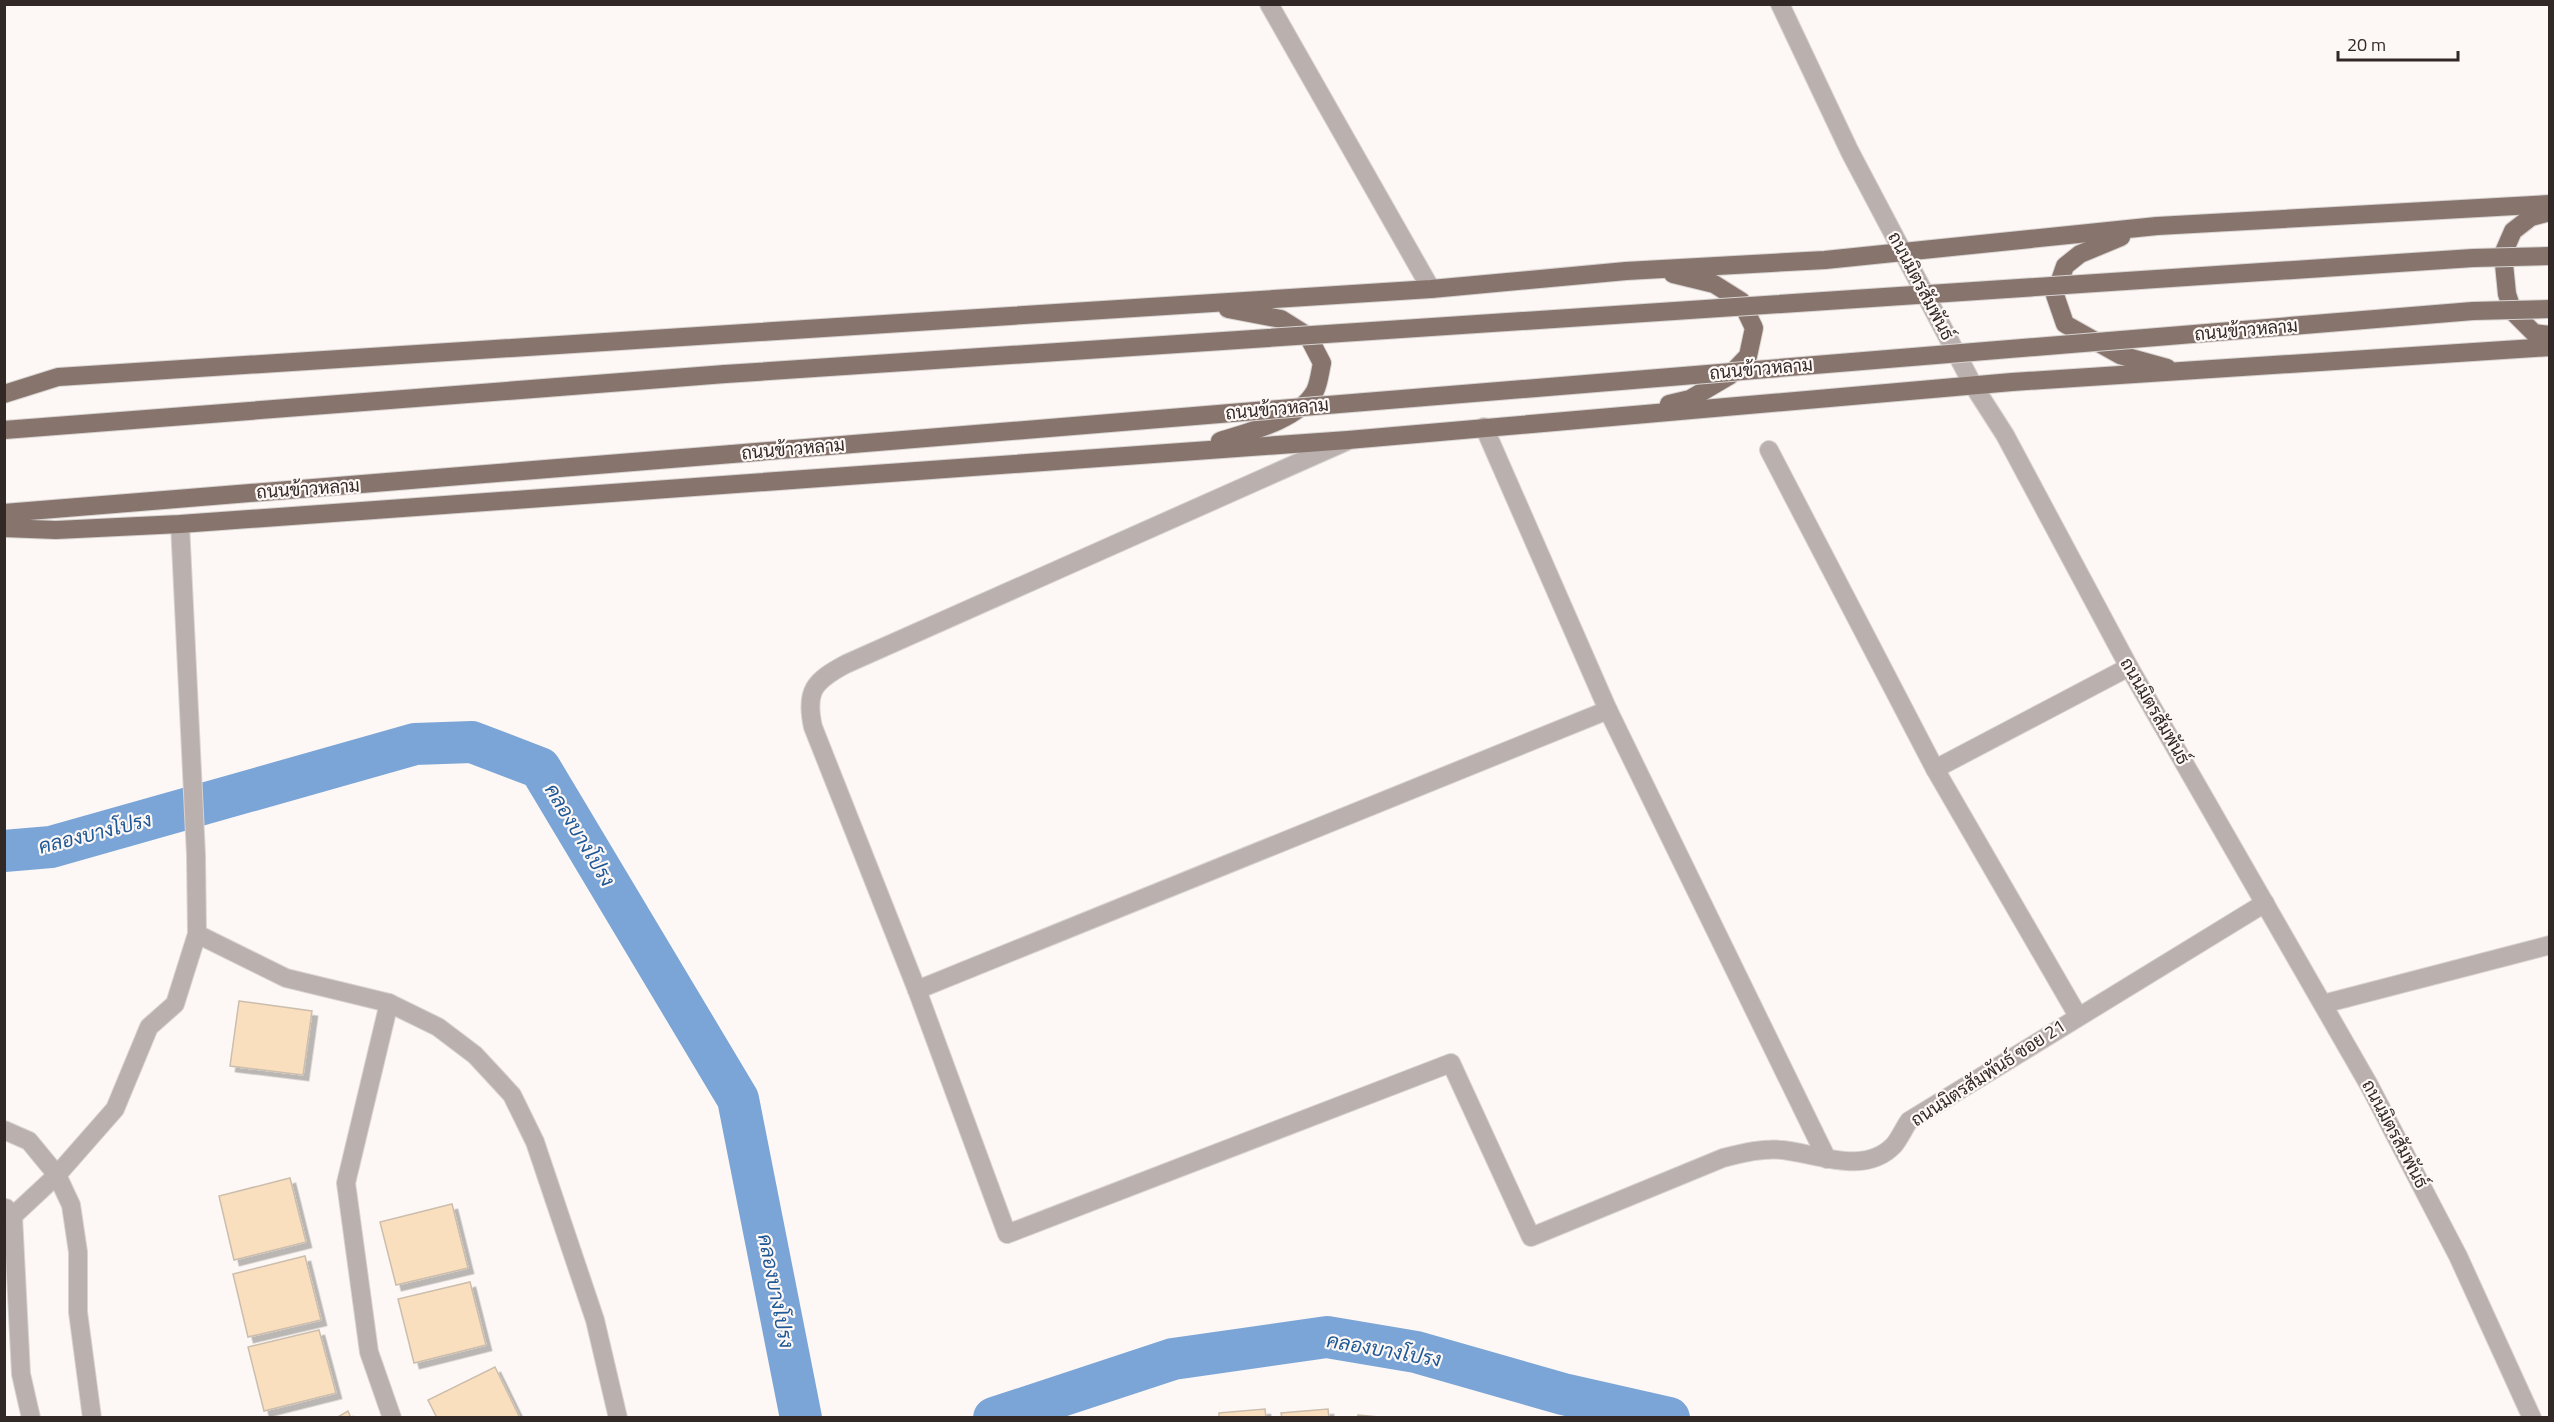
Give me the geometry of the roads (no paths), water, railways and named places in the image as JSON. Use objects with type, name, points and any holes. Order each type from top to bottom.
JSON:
[{"type":"main road","points":[[4,394],[58,377],[1431,289],[1626,271],[1825,260],[2157,226],[2550,204]]},
{"type":"main road","points":[[2550,212],[2531,218],[2513,231],[2503,254],[2507,294],[2513,312],[2534,333],[2550,335]]},
{"type":"main road","points":[[2157,226],[2103,243],[2080,254],[2065,266],[2055,295],[2065,324],[2120,355],[2180,372]]},
{"type":"main road","points":[[4,430],[725,374],[2461,258],[2550,256]]},
{"type":"main road","points":[[1617,417],[1690,399],[1729,376],[1748,356],[1754,328],[1741,301],[1714,284],[1675,274],[1626,271]]},
{"type":"main road","points":[[1179,304],[1246,311],[1281,319],[1308,336],[1322,363],[1315,391],[1296,411],[1256,430],[1190,450]]},
{"type":"main road","name":"ถนนข้าวหลาม","points":[[4,513],[2473,311],[2550,309]]},
{"type":"main road","points":[[4,528],[56,530],[180,524],[1348,440],[1973,385],[2550,347]]},
{"type":"street","points":[[1269,4],[1431,289]]},
{"type":"street","name":"ถนนมิตรสัมพันธ์","points":[[1780,4],[1850,152],[1973,385],[2005,435],[2129,667],[2369,1085],[2458,1256],[2532,1418]]},
{"type":"street","points":[[1484,427],[1608,710],[1827,1159]]},
{"type":"street","points":[[1348,440],[846,664],[826,675],[813,689],[809,708],[813,727],[917,990],[1608,710]]},
{"type":"street","points":[[1769,450],[1935,769],[2078,1016]]},
{"type":"street","points":[[31,1418],[21,1374],[9,1211],[57,1175],[115,1109],[149,1027],[175,1004],[197,934],[196,855],[180,524]]},
{"type":"street","points":[[1935,769],[2129,667]]},
{"type":"street","name":"ถนนมิตรสัมพันธ์ ซอย 21","points":[[917,990],[1007,1234],[1451,1063],[1531,1237],[1723,1158],[1756,1150],[1783,1150],[1854,1162],[1877,1157],[1894,1145],[1909,1121],[2265,903]]},
{"type":"street","points":[[197,934],[286,978],[389,1004],[438,1027],[475,1055],[512,1095],[535,1142],[596,1320],[618,1418]]},
{"type":"street","points":[[2323,1004],[2550,945]]},
{"type":"street","points":[[389,1004],[346,1183],[369,1352],[392,1418]]},
{"type":"street","points":[[4,1130],[28,1141],[57,1175],[71,1205],[78,1252],[78,1312],[92,1418]]},
{"type":"waterway","name":"คลองบางโปรง","points":[[4,851],[51,847],[415,744],[472,742],[540,768],[738,1099],[801,1418]]},
{"type":"waterway","name":"คลองบางโปรง","points":[[994,1418],[1173,1359],[1327,1337],[1416,1352],[1563,1394],[1669,1418]]}]
